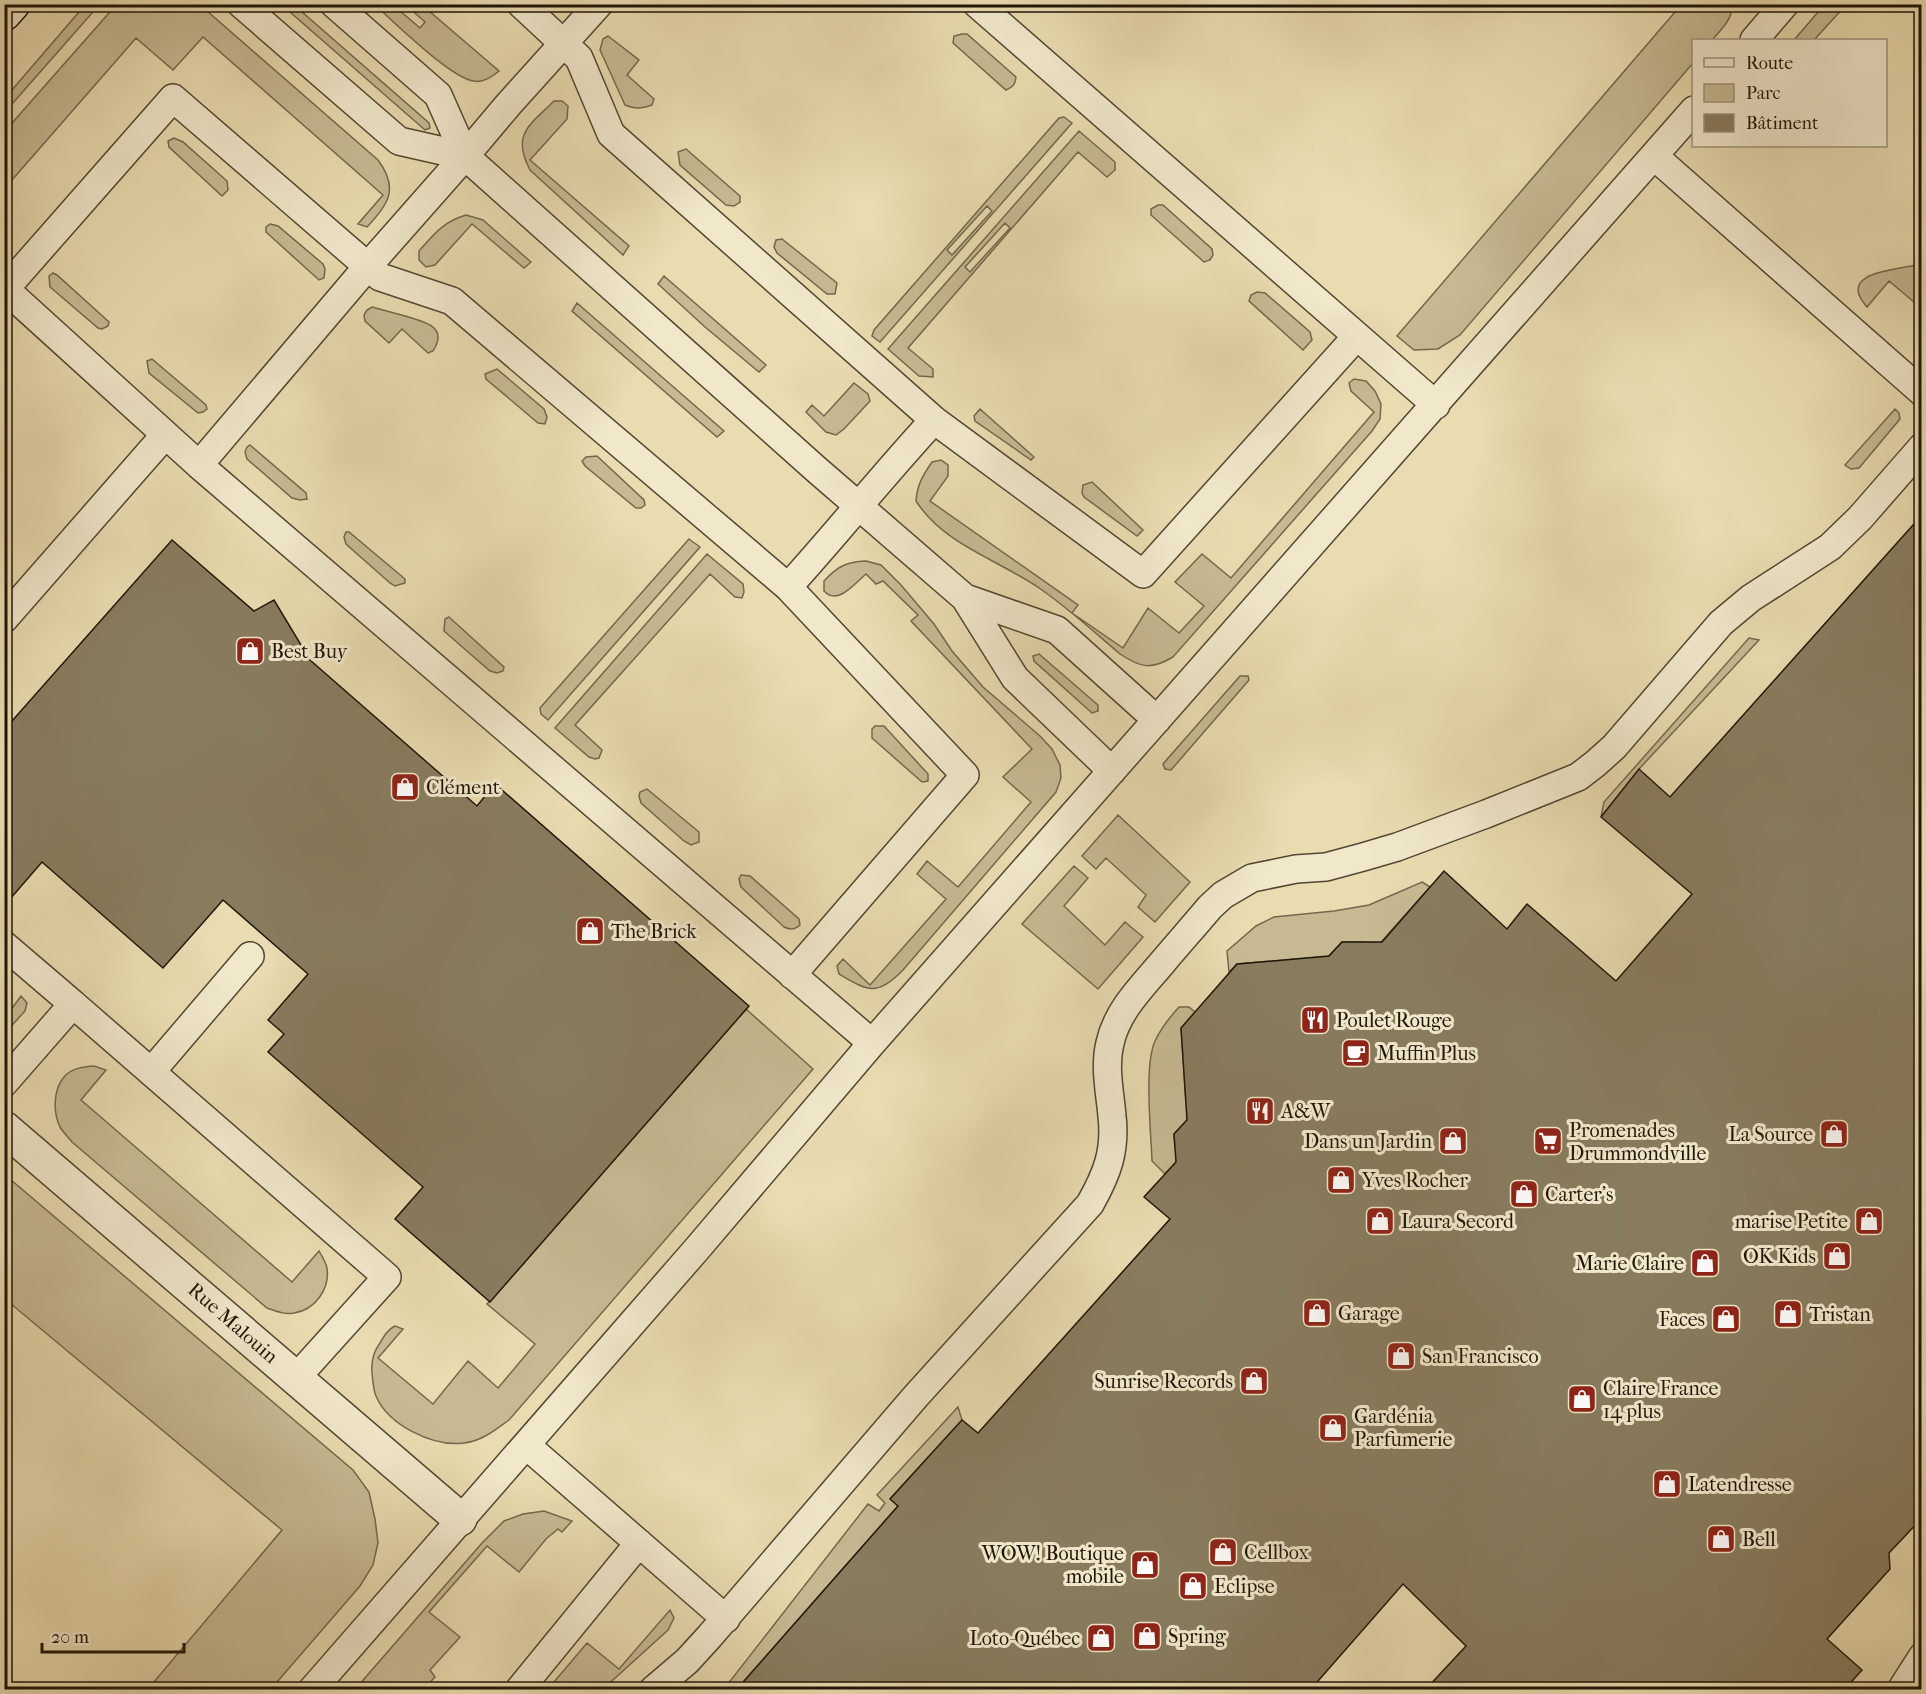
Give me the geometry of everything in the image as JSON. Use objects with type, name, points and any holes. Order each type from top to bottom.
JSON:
[{"type":"street","points":[[4,14],[13,4]]},
{"type":"street","name":"Rue Malouin","points":[[4,1128],[460,1520]]},
{"type":"lane","points":[[241,4],[399,141],[465,156]]},
{"type":"lane","points":[[334,4],[438,95],[465,156],[965,598],[1015,678],[1112,771]]},
{"type":"lane","points":[[521,4],[579,58],[611,135],[934,420],[1143,574],[1357,336]]},
{"type":"lane","points":[[199,465],[368,266],[599,4]]},
{"type":"lane","points":[[977,4],[1436,405]]},
{"type":"lane","points":[[1755,39],[1785,4]]},
{"type":"lane","points":[[792,975],[965,775],[788,586],[452,301],[380,277],[173,99],[5,288],[199,465],[792,975],[872,1043]]},
{"type":"lane","points":[[312,1689],[526,1445],[872,1043],[1692,112]]},
{"type":"lane","points":[[1654,156],[1922,393]]},
{"type":"lane","points":[[788,586],[934,420]]},
{"type":"lane","points":[[4,619],[165,435]]},
{"type":"lane","points":[[653,1689],[687,1661],[726,1619],[916,1396],[1090,1204],[1104,1178],[1112,1152],[1113,1120],[1107,1066],[1109,1045],[1115,1025],[1134,996],[1210,907],[1223,895],[1252,878],[1296,869],[1326,867],[1397,848],[1578,777],[1614,747],[1722,623],[1751,598],[1830,547],[1860,518],[1922,447]]},
{"type":"lane","points":[[965,598],[1058,630],[1157,720]]},
{"type":"lane","points":[[4,945],[387,1277],[296,1378]]},
{"type":"lane","points":[[151,1072],[250,956]]},
{"type":"lane","points":[[4,1083],[73,1004]]},
{"type":"lane","points":[[526,1445],[726,1619]]},
{"type":"lane","points":[[519,1689],[639,1543]]},
{"type":"lane","points":[[1901,1689],[1922,1657]]},
{"type":"green space","points":[[199,4],[378,160],[388,179],[389,195],[381,211],[367,227],[358,224],[383,195],[203,37],[173,70],[136,38],[5,188],[5,131],[116,5]]},
{"type":"green space","points":[[1825,4],[1846,5],[1815,39],[1795,39]]},
{"type":"green space","points":[[85,5],[99,5],[5,112],[5,98]]},
{"type":"green space","points":[[282,5],[294,5],[429,123],[430,128],[425,130]]},
{"type":"green space","points":[[375,5],[393,5],[420,28],[425,22],[406,5],[422,5],[499,71],[481,81],[464,78],[423,49]]},
{"type":"green space","points":[[1681,5],[1732,5],[1731,15],[1726,24],[1713,39],[1692,39],[1692,64],[1460,335],[1438,349],[1414,350],[1397,336]]},
{"type":"green space","points":[[967,34],[1016,77],[1012,87],[1006,90],[953,43],[954,36]]},
{"type":"green space","points":[[608,36],[639,60],[627,75],[654,99],[652,105],[638,108],[625,105],[600,50],[603,39]]},
{"type":"green space","points":[[554,101],[562,101],[568,106],[567,119],[530,160],[629,246],[623,255],[530,170],[522,147],[523,139],[531,124]]},
{"type":"green space","points":[[1064,117],[1072,123],[880,342],[872,336],[874,330],[1059,118]],"holes":[[[987,206],[992,211],[952,255],[947,250]]]},
{"type":"green space","points":[[1079,131],[1115,162],[1115,170],[1107,177],[1078,152],[908,348],[933,369],[933,377],[919,376],[888,349]],"holes":[[[1005,223],[1010,228],[970,272],[965,267]]]},
{"type":"green space","points":[[174,138],[183,142],[227,181],[228,190],[222,196],[169,147],[168,141]]},
{"type":"green space","points":[[686,149],[740,196],[740,202],[734,206],[726,205],[680,165],[678,152]]},
{"type":"green space","points":[[1163,205],[1212,249],[1213,255],[1210,260],[1204,262],[1151,215],[1151,209]]},
{"type":"green space","points":[[466,215],[483,220],[531,262],[524,268],[472,224],[435,265],[426,267],[419,260],[419,251],[445,225]]},
{"type":"green space","points":[[270,224],[278,226],[323,264],[324,278],[319,280],[266,232],[266,227]]},
{"type":"green space","points":[[782,239],[837,283],[835,294],[827,294],[777,253],[774,247],[776,240]]},
{"type":"green space","points":[[1921,264],[1921,308],[1889,281],[1867,307],[1859,295],[1859,286],[1874,274]]},
{"type":"green space","points":[[53,273],[109,322],[108,326],[98,328],[50,287],[49,276]]},
{"type":"green space","points":[[664,276],[766,365],[759,372],[705,327],[658,284]]},
{"type":"green space","points":[[1257,292],[1265,293],[1310,332],[1312,340],[1303,350],[1249,301],[1251,295]]},
{"type":"green space","points":[[577,303],[724,431],[717,437],[572,311]]},
{"type":"green space","points":[[372,307],[420,320],[432,326],[438,336],[433,351],[428,353],[402,329],[389,343],[365,321],[364,315]]},
{"type":"green space","points":[[152,359],[206,405],[207,409],[198,413],[149,373],[147,361]]},
{"type":"green space","points":[[497,369],[544,409],[547,417],[545,424],[538,423],[486,379],[485,374]]},
{"type":"green space","points":[[1354,379],[1366,381],[1375,391],[1381,404],[1380,419],[1372,431],[1173,657],[1158,664],[1140,665],[1120,654],[1072,613],[1123,648],[1148,608],[1179,633],[1204,606],[1175,582],[1202,554],[1231,578],[1374,412],[1351,391],[1349,383]]},
{"type":"green space","points":[[854,383],[868,394],[870,401],[836,435],[826,432],[806,412],[812,405],[824,416]]},
{"type":"green space","points":[[980,409],[1034,457],[1031,460],[975,421],[974,416]]},
{"type":"green space","points":[[1895,409],[1900,419],[1859,468],[1851,469],[1845,465]]},
{"type":"green space","points":[[250,445],[306,493],[307,499],[292,498],[247,459],[245,452]]},
{"type":"green space","points":[[597,456],[644,500],[645,505],[636,508],[585,466],[582,461],[586,457]]},
{"type":"green space","points":[[941,460],[948,465],[948,476],[930,501],[1078,605],[1072,613],[1026,579],[958,541],[928,517],[916,501],[919,485],[932,462]]},
{"type":"green space","points":[[1092,482],[1143,530],[1137,536],[1084,497],[1083,485]]},
{"type":"green space","points":[[346,532],[349,532],[405,579],[405,583],[395,586],[390,583],[346,544],[344,537]]},
{"type":"green space","points":[[689,539],[700,547],[548,720],[541,714],[540,708]]},
{"type":"green space","points":[[707,554],[743,584],[742,598],[735,597],[710,574],[575,725],[602,750],[599,758],[589,757],[555,728]]},
{"type":"green space","points":[[866,561],[881,565],[901,585],[983,687],[1052,749],[1060,765],[1061,778],[1056,792],[903,970],[879,988],[858,984],[839,974],[837,966],[843,959],[870,985],[946,899],[917,874],[927,861],[958,887],[1031,802],[1003,777],[1032,749],[911,621],[918,615],[883,581],[876,584],[866,574],[841,595],[829,595],[824,591],[824,581],[838,568],[853,562]]},
{"type":"green space","points":[[449,617],[504,667],[503,671],[497,673],[490,671],[444,631],[445,619]]},
{"type":"green space","points":[[1749,638],[1759,640],[1639,769],[1601,817],[1604,802]]},
{"type":"green space","points":[[1039,654],[1098,705],[1098,711],[1092,713],[1034,661],[1033,656]]},
{"type":"green space","points":[[1240,676],[1248,676],[1249,680],[1171,770],[1165,769],[1163,764]]},
{"type":"green space","points":[[875,726],[884,726],[928,774],[928,781],[922,782],[872,738],[872,729]]},
{"type":"green space","points":[[647,789],[699,832],[699,842],[691,845],[684,841],[641,803],[640,792]]},
{"type":"green space","points":[[1118,815],[1190,882],[1155,922],[1138,907],[1146,895],[1106,858],[1096,869],[1082,856]]},
{"type":"green space","points":[[1074,866],[1088,878],[1064,906],[1105,945],[1125,922],[1143,937],[1098,989],[1022,924]]},
{"type":"green space","points":[[741,875],[750,876],[799,919],[800,925],[792,929],[784,927],[741,887],[739,879]]},
{"type":"green space","points":[[1422,882],[1430,887],[1374,950],[1364,942],[1342,942],[1324,961],[1320,957],[1237,964],[1229,972],[1227,951],[1256,926],[1274,917],[1369,905]]},
{"type":"green space","points":[[21,996],[27,1003],[25,1011],[5,1033],[5,1018]]},
{"type":"green space","points":[[1179,1007],[1189,1007],[1195,1012],[1181,1028],[1186,1102],[1196,1110],[1174,1134],[1175,1148],[1183,1155],[1165,1174],[1152,1161],[1150,1066],[1155,1041]]},
{"type":"green space","points":[[746,1009],[813,1069],[509,1420],[477,1440],[452,1443],[426,1438],[401,1425],[390,1416],[375,1393],[372,1365],[378,1346],[386,1333],[395,1326],[403,1329],[378,1358],[433,1404],[468,1361],[498,1388],[535,1344],[487,1304]]},
{"type":"green space","points":[[94,1066],[106,1070],[81,1100],[292,1282],[319,1251],[326,1264],[327,1276],[323,1291],[314,1303],[302,1311],[290,1313],[267,1308],[72,1142],[61,1129],[58,1121],[55,1101],[58,1088],[60,1082],[70,1072],[78,1068]]},
{"type":"green space","points":[[4,1174],[353,1470],[369,1492],[378,1543],[373,1565],[360,1586],[271,1689],[148,1689],[282,1530],[5,1299]]},
{"type":"green space","points":[[958,1407],[962,1420],[891,1498],[898,1506],[737,1689],[721,1690],[868,1504],[879,1511],[885,1503],[877,1495]]},
{"type":"green space","points":[[544,1511],[572,1521],[562,1532],[558,1529],[546,1539],[519,1572],[487,1546],[429,1612],[460,1637],[430,1670],[435,1677],[424,1689],[362,1690],[358,1686],[482,1543],[504,1521],[523,1514]]},
{"type":"green space","points":[[670,1610],[674,1618],[668,1630],[603,1689],[548,1689],[587,1643],[619,1669]]},
{"type":"building","name":"Promenades Drummondville","points":[[1922,515],[1922,1518],[1889,1553],[1890,1569],[1827,1639],[1862,1670],[1845,1689],[1426,1689],[1466,1646],[1403,1584],[1311,1689],[737,1689],[898,1506],[890,1499],[962,1420],[978,1433],[1170,1219],[1144,1197],[1176,1162],[1174,1134],[1187,1120],[1181,1028],[1237,964],[1329,956],[1342,942],[1382,942],[1444,871],[1507,929],[1527,904],[1616,981],[1692,894],[1601,817],[1639,769],[1670,797]]},
{"type":"building","points":[[172,540],[254,611],[274,600],[310,660],[477,806],[495,784],[749,1006],[490,1302],[395,1219],[423,1187],[268,1052],[284,1034],[268,1020],[308,974],[223,900],[163,968],[42,862],[4,906],[4,730]]},
{"type":"place","name":"Best Buy","points":[[250,651]]},
{"type":"place","name":"Clément","points":[[405,787]]},
{"type":"place","name":"The Brick","points":[[590,931]]},
{"type":"place","name":"Poulet Rouge","points":[[1315,1020]]},
{"type":"place","name":"Muffin Plus","points":[[1356,1053]]},
{"type":"place","name":"A&W","points":[[1260,1111]]},
{"type":"place","name":"La Source","points":[[1834,1134]]},
{"type":"place","name":"Dans un Jardin","points":[[1453,1141]]},
{"type":"place","name":"Promenades Drummondville","points":[[1548,1141]]},
{"type":"place","name":"Yves Rocher","points":[[1341,1180]]},
{"type":"place","name":"Carter's","points":[[1524,1194]]},
{"type":"place","name":"Laura Secord","points":[[1380,1221]]},
{"type":"place","name":"marise Petite","points":[[1869,1221]]},
{"type":"place","name":"OK Kids","points":[[1837,1256]]},
{"type":"place","name":"Marie Claire","points":[[1705,1263]]},
{"type":"place","name":"Garage","points":[[1317,1313]]},
{"type":"place","name":"Tristan","points":[[1788,1314]]},
{"type":"place","name":"Faces","points":[[1726,1319]]},
{"type":"place","name":"San Francisco","points":[[1401,1356]]},
{"type":"place","name":"Sunrise Records","points":[[1254,1381]]},
{"type":"place","name":"Claire France 14 plus","points":[[1582,1399]]},
{"type":"place","name":"Gardénia Parfumerie","points":[[1333,1428]]},
{"type":"place","name":"Latendresse","points":[[1667,1484]]},
{"type":"place","name":"Bell","points":[[1721,1539]]},
{"type":"place","name":"Cellbox","points":[[1223,1552]]},
{"type":"place","name":"WOW! Boutique mobile","points":[[1145,1565]]},
{"type":"place","name":"Eclipse","points":[[1193,1586]]},
{"type":"place","name":"Spring","points":[[1147,1636]]},
{"type":"place","name":"Loto-Québec","points":[[1101,1638]]}]
